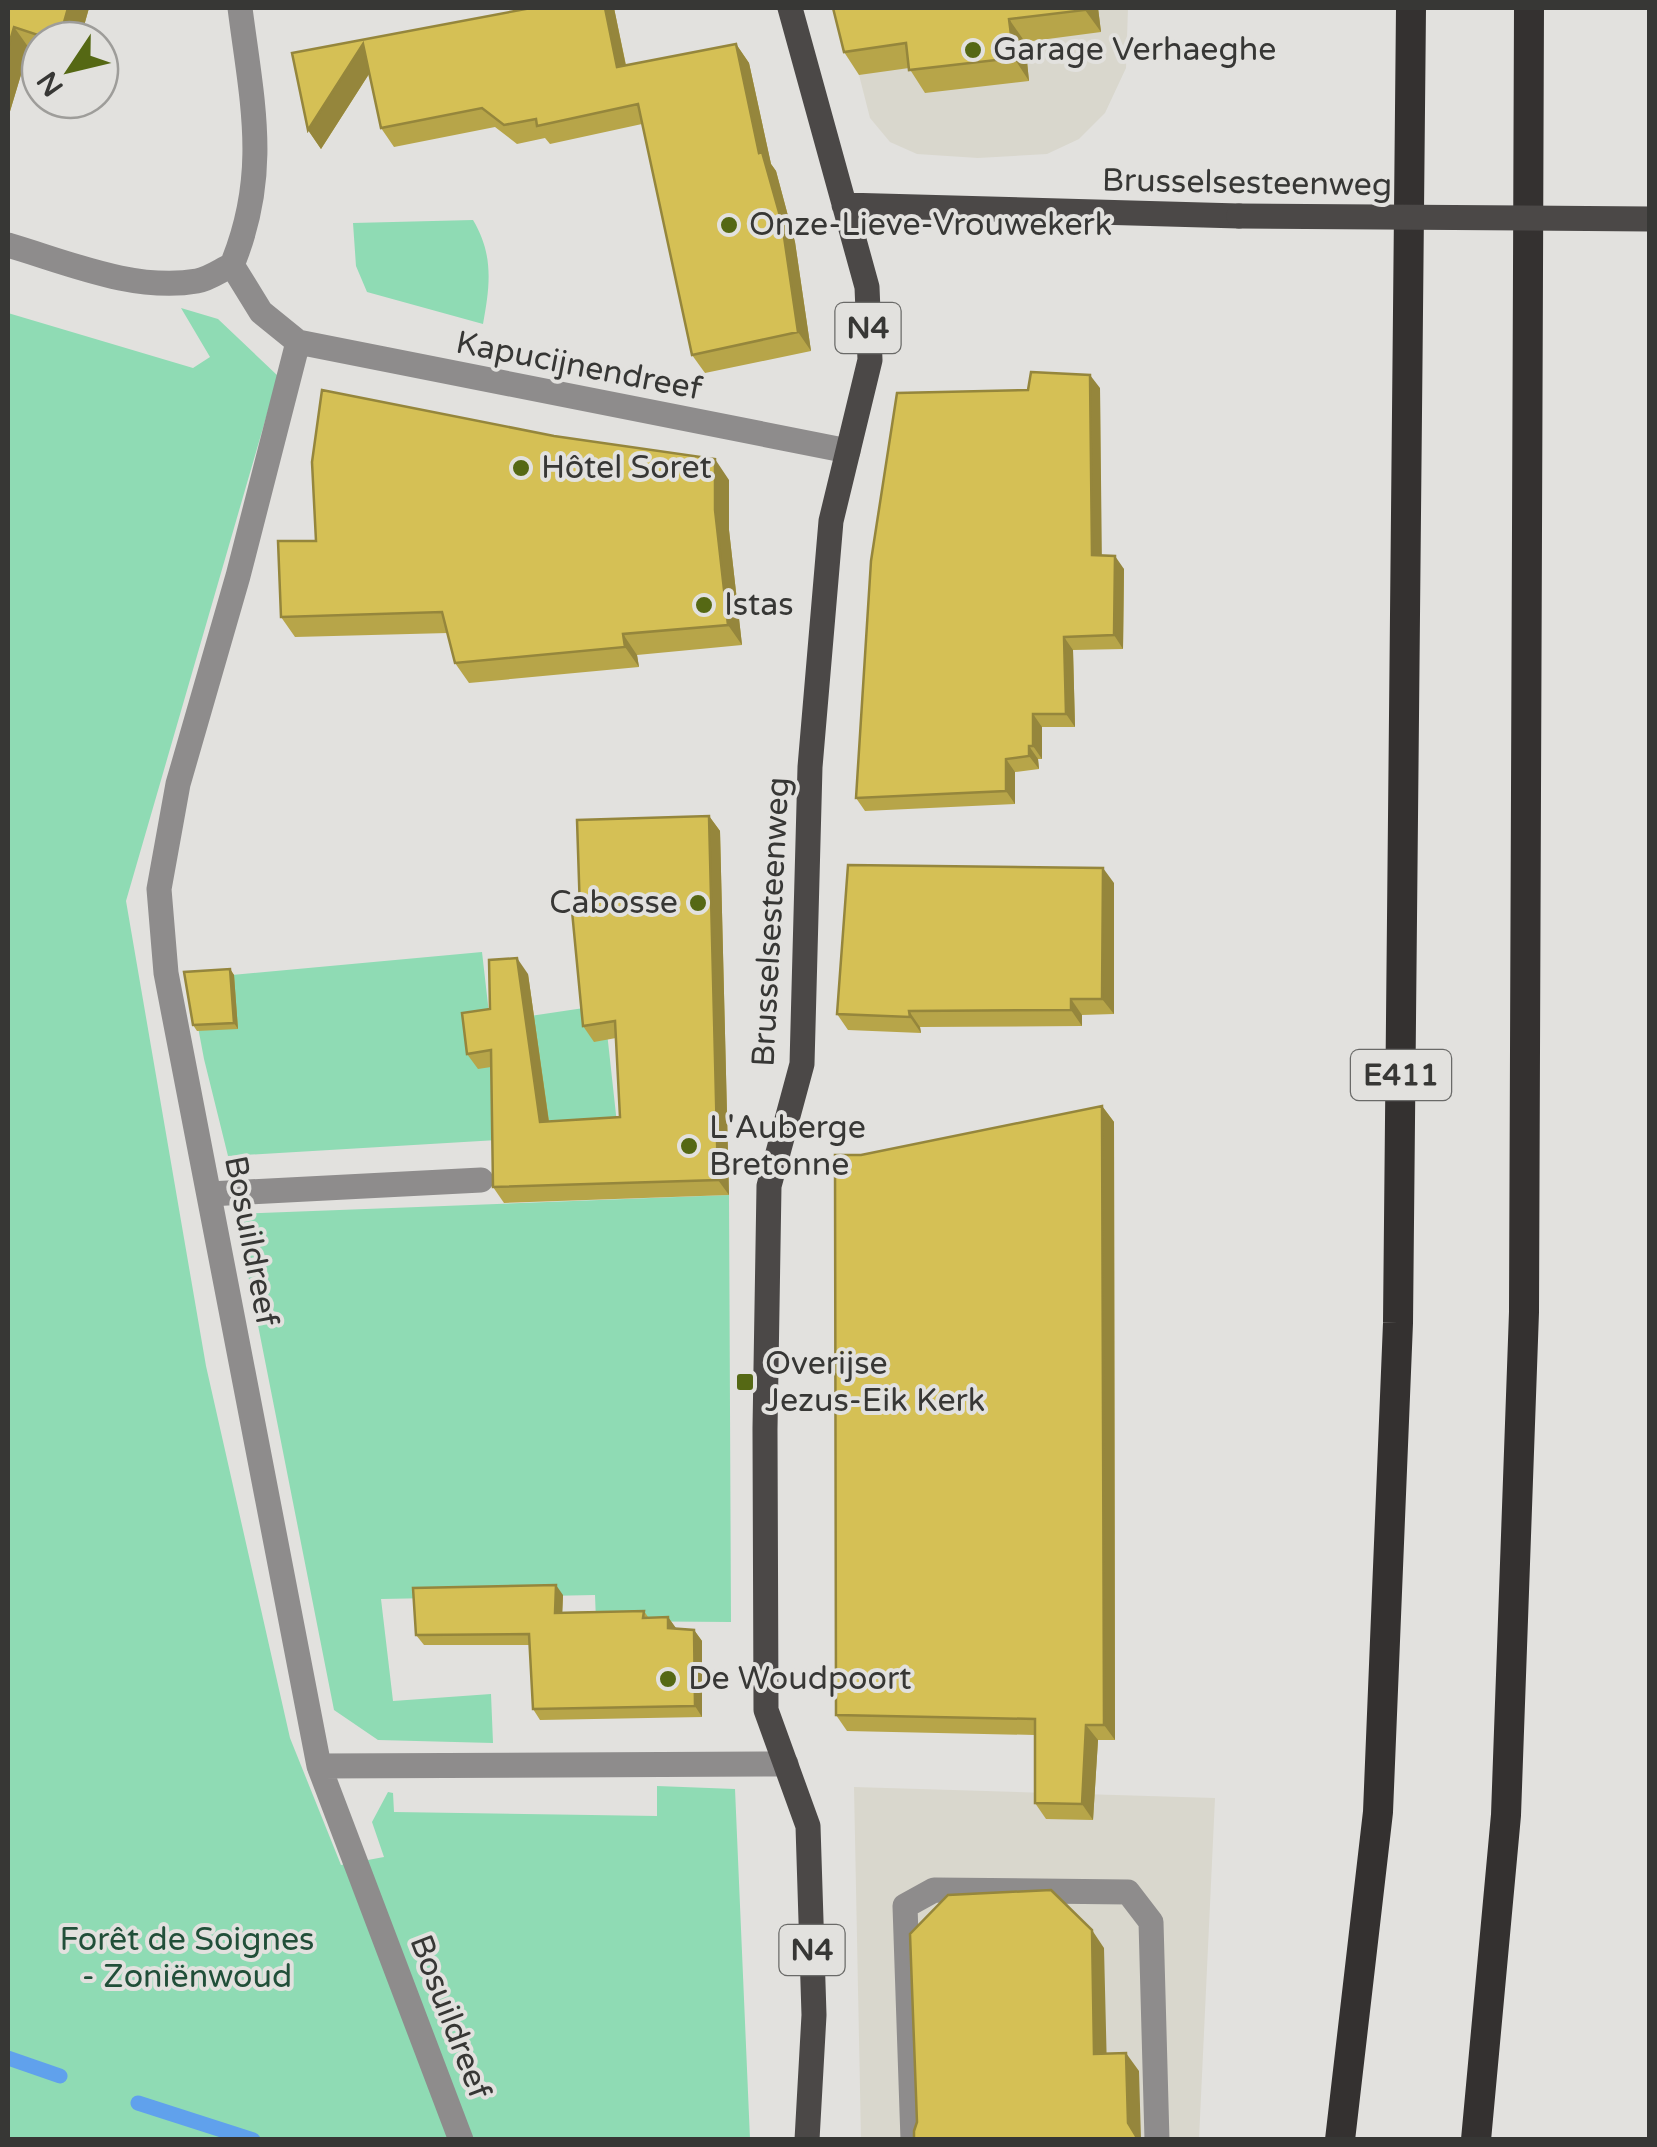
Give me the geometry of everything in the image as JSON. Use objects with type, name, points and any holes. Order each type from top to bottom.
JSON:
[{"type":"highway","name":"E411","points":[[1340,2140],[1378,1812],[1398,1323],[1410,8]]},
{"type":"highway","points":[[1476,2140],[1506,1815],[1524,1312],[1530,8]]},
{"type":"main road","name":"Brusselsesteenweg","points":[[786,1764],[766,1710],[769,1186],[802,1064],[810,767],[831,521],[870,360],[867,287],[790,8]]},
{"type":"main road","name":"Brusselsesteenweg","points":[[844,205],[1239,216],[1650,219]]},
{"type":"main road","name":"N4","points":[[786,1764],[808,1826],[814,2016],[807,2140]]},
{"type":"street","points":[[8,245],[108,274],[171,284],[202,281],[232,264],[250,207],[258,147],[240,8]]},
{"type":"street","points":[[232,264],[262,312],[298,342]]},
{"type":"street","name":"Kapucijnendreef","points":[[298,342],[848,450]]},
{"type":"street","name":"Bosuildreef","points":[[298,342],[238,576],[178,784],[159,889],[166,974],[320,1766],[461,2140]]},
{"type":"street","points":[[209,1194],[481,1180]]},
{"type":"street","points":[[320,1766],[786,1764]]},
{"type":"street","points":[[913,2140],[905,1906],[934,1890],[1128,1892],[1151,1922],[1156,2140]]},
{"type":"shaded area","points":[[842,8],[1128,8],[1126,68],[1105,113],[1079,139],[1047,154],[978,158],[917,154],[890,142],[870,118]]},
{"type":"shaded area","points":[[854,1787],[1215,1798],[1199,2139],[861,2139]]},
{"type":"green space","points":[[473,220],[487,258],[483,324],[367,292],[356,266],[353,223]]},
{"type":"green space","name":"Forêt de Soignes - Zoniënwoud","points":[[181,308],[218,319],[278,376],[126,901],[206,1366],[290,1738],[341,1865],[384,1857],[372,1822],[388,1792],[393,1793],[394,1812],[657,1816],[657,1786],[735,1789],[750,2139],[8,2139],[8,313],[193,368],[210,357]]},
{"type":"green space","points":[[482,952],[490,1022],[604,1005],[618,1133],[228,1156],[189,979]]},
{"type":"green space","points":[[729,1195],[731,1622],[596,1621],[595,1595],[381,1599],[393,1701],[491,1694],[493,1743],[378,1740],[334,1710],[236,1214]]},
{"type":"building","points":[[8,8],[68,8],[65,20],[20,20],[20,29],[14,27],[8,48]]},
{"type":"building","points":[[531,8],[605,8],[617,67],[736,44],[759,153],[762,152],[782,223],[798,332],[692,355],[638,104],[537,126],[536,119],[504,125],[482,108],[381,128],[363,44],[308,130],[292,53]]},
{"type":"building","points":[[833,8],[1085,10],[1009,19],[1014,58],[909,70],[906,43],[844,52]]},
{"type":"building","points":[[1031,372],[1090,375],[1092,555],[1115,556],[1114,635],[1064,637],[1066,714],[1033,714],[1033,746],[1029,746],[1029,756],[1006,759],[1006,791],[856,798],[871,561],[897,393],[1028,390]]},
{"type":"building","points":[[322,390],[554,436],[715,459],[715,510],[728,625],[623,634],[625,647],[455,663],[442,612],[281,617],[278,541],[316,541],[312,462]]},
{"type":"building","points":[[709,816],[718,1180],[493,1187],[491,1050],[467,1054],[462,1013],[490,1009],[489,960],[517,958],[540,1122],[620,1117],[615,1021],[583,1026],[572,911],[580,911],[577,820]]},
{"type":"building","points":[[848,865],[1103,868],[1102,999],[1071,999],[1071,1010],[909,1011],[910,1017],[837,1014]]},
{"type":"building","points":[[230,969],[234,1023],[193,1025],[184,972]]},
{"type":"building","points":[[1102,1106],[1104,1725],[1086,1725],[1082,1804],[1035,1803],[1035,1719],[836,1715],[835,1155],[861,1155]]},
{"type":"building","points":[[556,1585],[555,1613],[644,1611],[643,1618],[668,1617],[668,1628],[694,1630],[695,1706],[533,1709],[529,1634],[416,1635],[413,1588]]},
{"type":"building","points":[[1051,1890],[1092,1930],[1094,2054],[1126,2053],[1128,2123],[1136,2140],[914,2140],[917,2122],[910,1934],[948,1895]]},
{"type":"waterway","points":[[8,2058],[60,2076]]},
{"type":"waterway","points":[[138,2103],[253,2140]]},
{"type":"place","name":"Garage Verhaeghe","points":[[973,50]]},
{"type":"place","name":"Onze-Lieve-Vrouwekerk","points":[[729,225]]},
{"type":"place","name":"Hôtel Soret","points":[[521,468]]},
{"type":"place","name":"Istas","points":[[704,605]]},
{"type":"place","name":"Cabosse","points":[[698,903]]},
{"type":"place","name":"L'Auberge Bretonne","points":[[689,1146]]},
{"type":"place","name":"Overijse Jezus-Eik Kerk","points":[[745,1382]]},
{"type":"place","name":"De Woudpoort","points":[[668,1679]]}]
